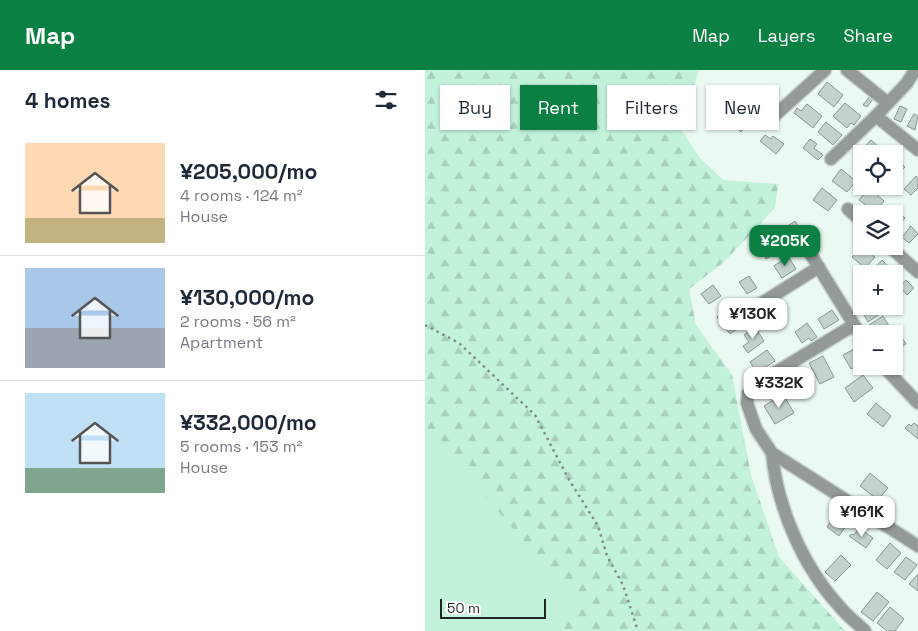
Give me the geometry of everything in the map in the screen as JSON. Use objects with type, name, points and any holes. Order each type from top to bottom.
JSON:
[{"type":"street","points":[[779,112],[825,70]]},
{"type":"street","points":[[847,70],[889,103]]},
{"type":"street","points":[[831,159],[889,103],[907,83],[915,70]]},
{"type":"street","points":[[876,116],[918,150]]},
{"type":"street","points":[[848,209],[853,214]]},
{"type":"street","points":[[803,242],[855,325]]},
{"type":"street","points":[[899,255],[918,272]]},
{"type":"street","points":[[741,316],[819,267]]},
{"type":"street","points":[[853,333],[756,384],[748,393],[747,403],[756,429],[773,453],[918,546]]},
{"type":"street","points":[[892,375],[918,403]]},
{"type":"street","points":[[773,453],[775,479],[800,547],[839,607],[865,631]]},
{"type":"path","points":[[425,325],[459,343],[535,416],[568,478],[598,526],[607,556],[623,585],[638,631]]},
{"type":"green space","points":[[425,70],[699,70],[694,85],[607,85],[607,130],[682,130],[699,157],[723,180],[778,184],[775,208],[724,262],[689,289],[696,325],[732,375],[751,475],[779,557],[845,631],[425,631]]},
{"type":"green space","points":[[425,425],[579,606],[558,631],[425,631]]},
{"type":"building","points":[[827,82],[843,95],[834,107],[818,94]]},
{"type":"building","points":[[870,96],[873,99],[867,107],[863,105]]},
{"type":"building","points":[[845,103],[861,116],[854,125],[851,123],[847,128],[833,116]]},
{"type":"building","points":[[807,104],[822,116],[813,128],[794,113],[797,108],[801,111]]},
{"type":"building","points":[[900,106],[907,109],[901,122],[894,119]]},
{"type":"building","points":[[914,114],[918,116],[915,130],[907,126]]},
{"type":"building","points":[[826,122],[842,135],[833,145],[818,132]]},
{"type":"building","points":[[765,135],[771,139],[773,136],[784,144],[776,154],[760,141]]},
{"type":"building","points":[[810,139],[817,144],[814,148],[823,155],[818,160],[803,148]]},
{"type":"building","points":[[871,140],[877,145],[866,145]]},
{"type":"building","points":[[841,169],[853,179],[853,185],[847,192],[832,181]]},
{"type":"building","points":[[916,176],[918,188],[911,195],[904,189]]},
{"type":"building","points":[[822,188],[837,200],[828,211],[813,200]]},
{"type":"building","points":[[863,195],[877,195],[884,201],[881,205],[866,205],[859,200]]},
{"type":"building","points":[[795,221],[804,234],[792,242],[783,229]]},
{"type":"building","points":[[911,226],[918,234],[909,243],[903,236]]},
{"type":"building","points":[[776,236],[784,248],[766,259],[758,247]]},
{"type":"building","points":[[854,255],[872,255],[875,257],[868,265],[861,265],[852,257]]},
{"type":"building","points":[[788,256],[796,269],[782,278],[774,266]]},
{"type":"building","points":[[882,260],[887,265],[877,265]]},
{"type":"building","points":[[749,276],[757,288],[747,294],[739,282]]},
{"type":"building","points":[[906,280],[914,288],[907,295],[903,290],[903,284]]},
{"type":"building","points":[[713,285],[721,296],[709,304],[701,294]]},
{"type":"building","points":[[832,310],[839,320],[824,329],[818,319]]},
{"type":"building","points":[[725,311],[738,328],[730,334],[717,317]]},
{"type":"building","points":[[864,315],[878,315],[868,322]]},
{"type":"building","points":[[883,316],[888,325],[869,325]]},
{"type":"building","points":[[807,323],[817,337],[811,341],[809,338],[802,343],[795,332]]},
{"type":"building","points":[[755,327],[764,341],[748,353],[743,346],[749,342],[744,335]]},
{"type":"building","points":[[767,350],[775,361],[757,373],[750,362]]},
{"type":"building","points":[[853,350],[853,368],[851,369],[843,355]]},
{"type":"building","points":[[823,356],[834,377],[820,384],[809,363]]},
{"type":"building","points":[[863,375],[873,388],[854,402],[845,388]]},
{"type":"building","points":[[783,394],[794,413],[775,424],[764,406]]},
{"type":"building","points":[[876,403],[891,416],[883,427],[867,414]]},
{"type":"building","points":[[914,423],[918,426],[918,439],[905,428],[909,424],[911,426]]},
{"type":"building","points":[[870,473],[888,488],[878,500],[860,486]]},
{"type":"building","points":[[838,511],[850,520],[839,536],[827,527]]},
{"type":"building","points":[[859,528],[873,538],[866,548],[849,536],[854,535]]},
{"type":"building","points":[[890,543],[901,553],[887,569],[876,560]]},
{"type":"building","points":[[841,555],[851,565],[835,581],[825,572]]},
{"type":"building","points":[[906,557],[917,565],[905,580],[894,572]]},
{"type":"building","points":[[918,574],[918,591],[909,584]]},
{"type":"building","points":[[877,592],[889,602],[873,621],[861,612]]},
{"type":"building","points":[[890,607],[904,619],[895,631],[887,631],[877,623]]}]
